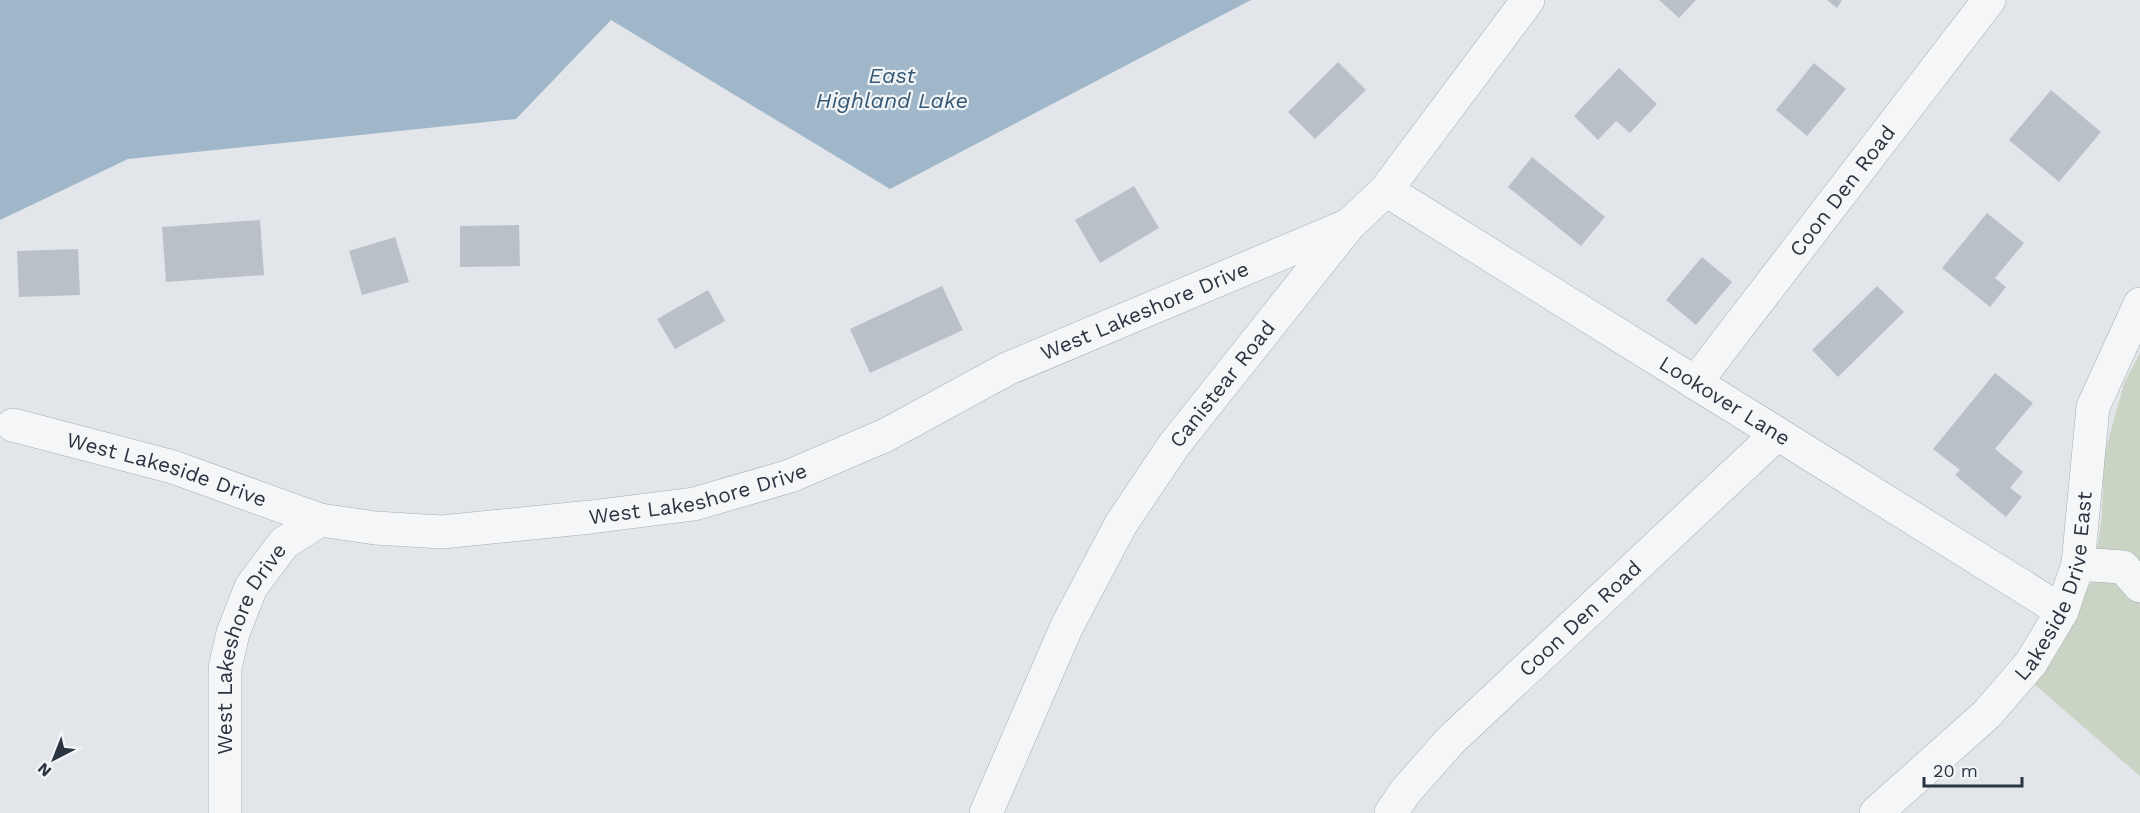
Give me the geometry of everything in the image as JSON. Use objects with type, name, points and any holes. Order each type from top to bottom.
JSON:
[{"type":"street","name":"Canistear Road","points":[[986,813],[1067,626],[1121,524],[1174,446],[1349,225],[1386,190],[1528,0]]},
{"type":"street","name":"Coon Den Road","points":[[1695,383],[1989,0]]},
{"type":"street","name":"Lookover Lane","points":[[1386,190],[2062,611]]},
{"type":"street","name":"West Lakeshore Drive","points":[[225,813],[225,668],[233,633],[251,587],[284,543],[320,520],[375,528],[442,532],[694,504],[790,476],[886,435],[1007,369],[1349,225]]},
{"type":"street","name":"Lakeside Drive East","points":[[1876,813],[1987,714],[2031,663],[2062,611],[2078,564],[2093,407],[2140,303]]},
{"type":"street","name":"West Lakeside Drive","points":[[14,425],[173,467],[320,520]]},
{"type":"street","name":"Coon Den Road","points":[[1391,813],[1405,792],[1450,741],[1777,434]]},
{"type":"street","points":[[2078,564],[2123,567],[2140,586]]},
{"type":"green space","points":[[2140,353],[2140,776],[2033,683],[2050,661],[2093,579],[2102,515],[2104,455],[2124,384]]},
{"type":"water","name":"East Highland Lake","points":[[0,0],[1251,0],[890,189],[611,20],[516,119],[128,159],[0,220]]},
{"type":"building","points":[[1659,0],[1696,0],[1679,18]]},
{"type":"building","points":[[1827,0],[1842,0],[1837,8]]},
{"type":"building","points":[[1338,62],[1366,90],[1315,139],[1288,112]]},
{"type":"building","points":[[1814,63],[1846,89],[1807,136],[1776,110]]},
{"type":"building","points":[[1619,68],[1657,104],[1630,133],[1616,121],[1598,140],[1574,116]]},
{"type":"building","points":[[2051,90],[2101,132],[2059,182],[2009,140]]},
{"type":"building","points":[[1532,157],[1605,217],[1581,246],[1508,187]]},
{"type":"building","points":[[1134,186],[1159,228],[1100,263],[1075,220]]},
{"type":"building","points":[[1987,213],[2024,243],[1995,278],[2006,287],[1990,307],[1942,268]]},
{"type":"building","points":[[260,220],[264,275],[166,282],[162,227]]},
{"type":"building","points":[[519,225],[520,266],[460,267],[460,226]]},
{"type":"building","points":[[395,237],[409,282],[362,295],[349,251]]},
{"type":"building","points":[[78,249],[80,295],[19,297],[17,251]]},
{"type":"building","points":[[1702,257],[1732,282],[1696,325],[1666,300]]},
{"type":"building","points":[[942,286],[963,330],[870,373],[850,329]]},
{"type":"building","points":[[1877,286],[1904,312],[1838,377],[1812,350]]},
{"type":"building","points":[[708,290],[725,321],[675,349],[657,319]]},
{"type":"building","points":[[1995,373],[2033,403],[1995,449],[2023,472],[2010,488],[2022,497],[2006,517],[1955,475],[1960,470],[1933,449]]}]
